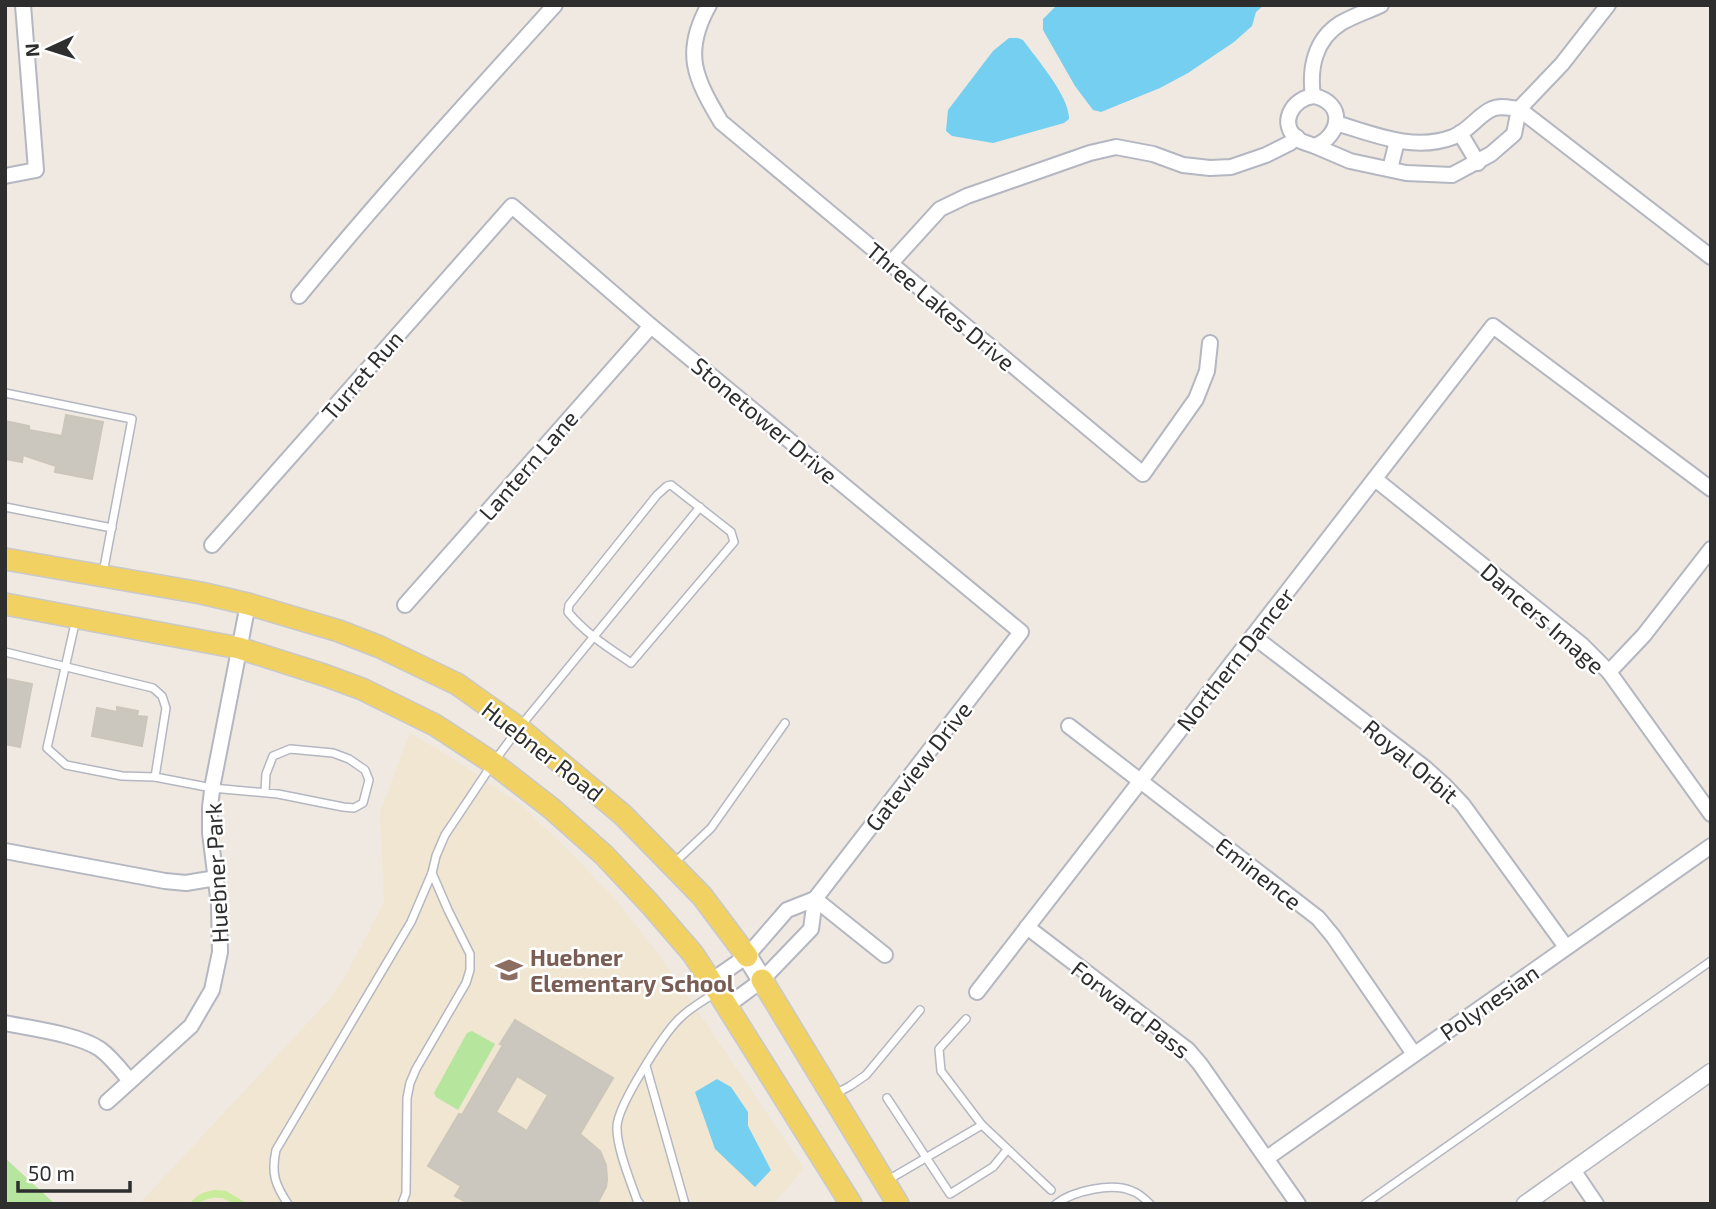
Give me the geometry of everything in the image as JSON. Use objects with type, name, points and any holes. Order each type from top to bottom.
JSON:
[{"type":"main road","name":"Huebner Road","points":[[5,559],[201,593],[339,631],[380,647],[457,684],[519,728],[624,815],[702,896],[747,956],[898,1204]]},
{"type":"main road","name":"Huebner Road","points":[[5,604],[239,648],[362,689],[435,724],[493,763],[551,808],[604,855],[693,954],[850,1204]]},
{"type":"street","points":[[5,176],[36,170],[23,5]]},
{"type":"street","points":[[299,296],[555,5]]},
{"type":"street","name":"Three Lakes Drive","points":[[709,5],[699,23],[693,52],[701,90],[721,122],[1143,474],[1196,399],[1207,372],[1210,343]]},
{"type":"street","points":[[1313,96],[1312,71],[1316,51],[1325,36],[1341,23],[1381,5]]},
{"type":"street","points":[[1315,146],[1325,142],[1334,131],[1336,115],[1328,102],[1313,96],[1299,100],[1294,105],[1290,112],[1290,127],[1297,137],[1315,146],[1350,161],[1406,173],[1452,175],[1478,163],[1514,134],[1519,109],[1562,64],[1608,5]]},
{"type":"street","points":[[1336,123],[1397,141],[1423,143],[1451,138],[1491,109],[1519,109],[1711,257]]},
{"type":"street","points":[[1460,133],[1478,163]]},
{"type":"street","points":[[890,264],[940,209],[967,196],[1090,153],[1116,147],[1127,148],[1183,165],[1231,167],[1266,155],[1290,144],[1297,137]]},
{"type":"street","points":[[1390,169],[1397,141]]},
{"type":"street","name":"Stonetower Drive","points":[[512,206],[651,326],[1021,632]]},
{"type":"street","name":"Turret Run","points":[[212,545],[512,206]]},
{"type":"street","name":"Lantern Lane","points":[[405,605],[651,326]]},
{"type":"street","name":"Northern Dancer","points":[[977,992],[1493,326],[1711,489]]},
{"type":"street","name":"Dancers Image","points":[[1375,479],[1582,645],[1609,672],[1711,814]]},
{"type":"street","points":[[1609,672],[1644,635],[1711,549]]},
{"type":"street","name":"Huebner Park","points":[[107,1102],[191,1026],[212,989],[220,952],[219,905],[211,833],[212,788],[248,604]]},
{"type":"street","name":"Gateview Drive","points":[[719,993],[762,980],[811,929],[815,899],[1021,632]]},
{"type":"street","name":"Royal Orbit","points":[[1253,636],[1445,786],[1463,805],[1566,947]]},
{"type":"street","name":"Eminence","points":[[1069,726],[1318,918],[1414,1054]]},
{"type":"street","name":"Polynesian","points":[[1267,1158],[1711,845]]},
{"type":"street","points":[[5,851],[165,881],[186,883],[216,878]]},
{"type":"street","points":[[815,899],[885,956]]},
{"type":"street","name":"Gateview Drive","points":[[719,993],[787,910],[815,899]]},
{"type":"street","name":"Forward Pass","points":[[1027,927],[1188,1050],[1298,1204]]},
{"type":"street","points":[[5,1023],[81,1040],[109,1057],[130,1081]]},
{"type":"street","points":[[1525,1204],[1711,1072]]},
{"type":"street","points":[[1573,1170],[1596,1204]]},
{"type":"lane","points":[[5,393],[132,419],[103,576]]},
{"type":"lane","points":[[671,485],[732,532],[734,542],[631,663],[594,636],[573,619],[568,612],[569,605],[667,486],[671,485]]},
{"type":"lane","points":[[5,507],[111,528]]},
{"type":"lane","points":[[288,1204],[277,1189],[274,1168],[276,1150],[411,922],[445,835],[519,728],[700,507]]},
{"type":"lane","points":[[76,617],[47,748],[66,765],[122,776],[155,776],[212,788],[265,792],[343,807],[354,808],[363,803],[369,780],[365,770],[349,759],[333,753],[290,749],[273,756],[266,774],[265,792]]},
{"type":"lane","points":[[5,652],[153,688],[162,696],[166,708],[155,776]]},
{"type":"lane","points":[[673,865],[711,828],[785,723]]},
{"type":"lane","points":[[402,1204],[406,1194],[407,1098],[410,1083],[466,983],[470,970],[470,954],[432,873]]},
{"type":"lane","points":[[1365,1204],[1711,961]]},
{"type":"lane","points":[[640,1204],[636,1200],[620,1148],[617,1126],[622,1105],[668,1031],[696,1004],[719,993]]},
{"type":"lane","points":[[831,1096],[866,1075],[920,1010]]},
{"type":"lane","points":[[966,1019],[939,1049],[941,1071],[982,1125],[1051,1190]]},
{"type":"lane","points":[[646,1066],[685,1204]]},
{"type":"lane","points":[[887,1098],[950,1194],[993,1167],[1007,1150]]},
{"type":"lane","points":[[885,1182],[982,1125]]},
{"type":"lane","points":[[1056,1204],[1066,1196],[1107,1188],[1123,1188],[1133,1191],[1150,1204]]},
{"type":"shaded area","name":"Huebner Elementary School","points":[[410,733],[521,805],[617,901],[665,963],[804,1168],[774,1204],[139,1204],[329,1000],[345,977],[384,902],[380,813]]},
{"type":"green space","points":[[472,1031],[495,1044],[458,1110],[436,1097],[434,1093],[467,1033]]},
{"type":"green space","points":[[5,1158],[55,1204],[5,1204]]},
{"type":"green space","points":[[216,1190],[226,1191],[248,1204],[215,1198],[190,1204],[202,1194]]},
{"type":"water","points":[[1057,5],[1264,5],[1256,12],[1252,26],[1234,42],[1188,73],[1160,88],[1101,112],[1093,110],[1075,86],[1043,30],[1043,19]]},
{"type":"water","points":[[1009,38],[1023,40],[1044,67],[1064,100],[1069,119],[1064,123],[993,143],[952,136],[946,131],[948,110],[993,51]]},
{"type":"water","points":[[717,1079],[731,1087],[748,1112],[748,1126],[771,1170],[755,1187],[715,1149],[695,1092]]},
{"type":"building","points":[[66,415],[103,422],[92,479],[55,472],[56,466],[23,455],[22,462],[5,459],[5,421],[29,426],[29,430],[62,436]]},
{"type":"building","points":[[7,679],[32,684],[20,747],[5,744]]},
{"type":"building","points":[[117,707],[138,711],[137,716],[147,717],[142,746],[92,736],[97,708],[117,712]]},
{"type":"building","points":[[515,1020],[613,1078],[580,1134],[600,1151],[606,1165],[606,1187],[597,1204],[469,1204],[455,1196],[461,1186],[428,1166],[459,1114],[462,1115],[503,1045],[500,1044]],"holes":[[[517,1076],[548,1095],[527,1131],[496,1112]]]},
{"type":"place","name":"Huebner Elementary School","points":[[509,970]]}]
